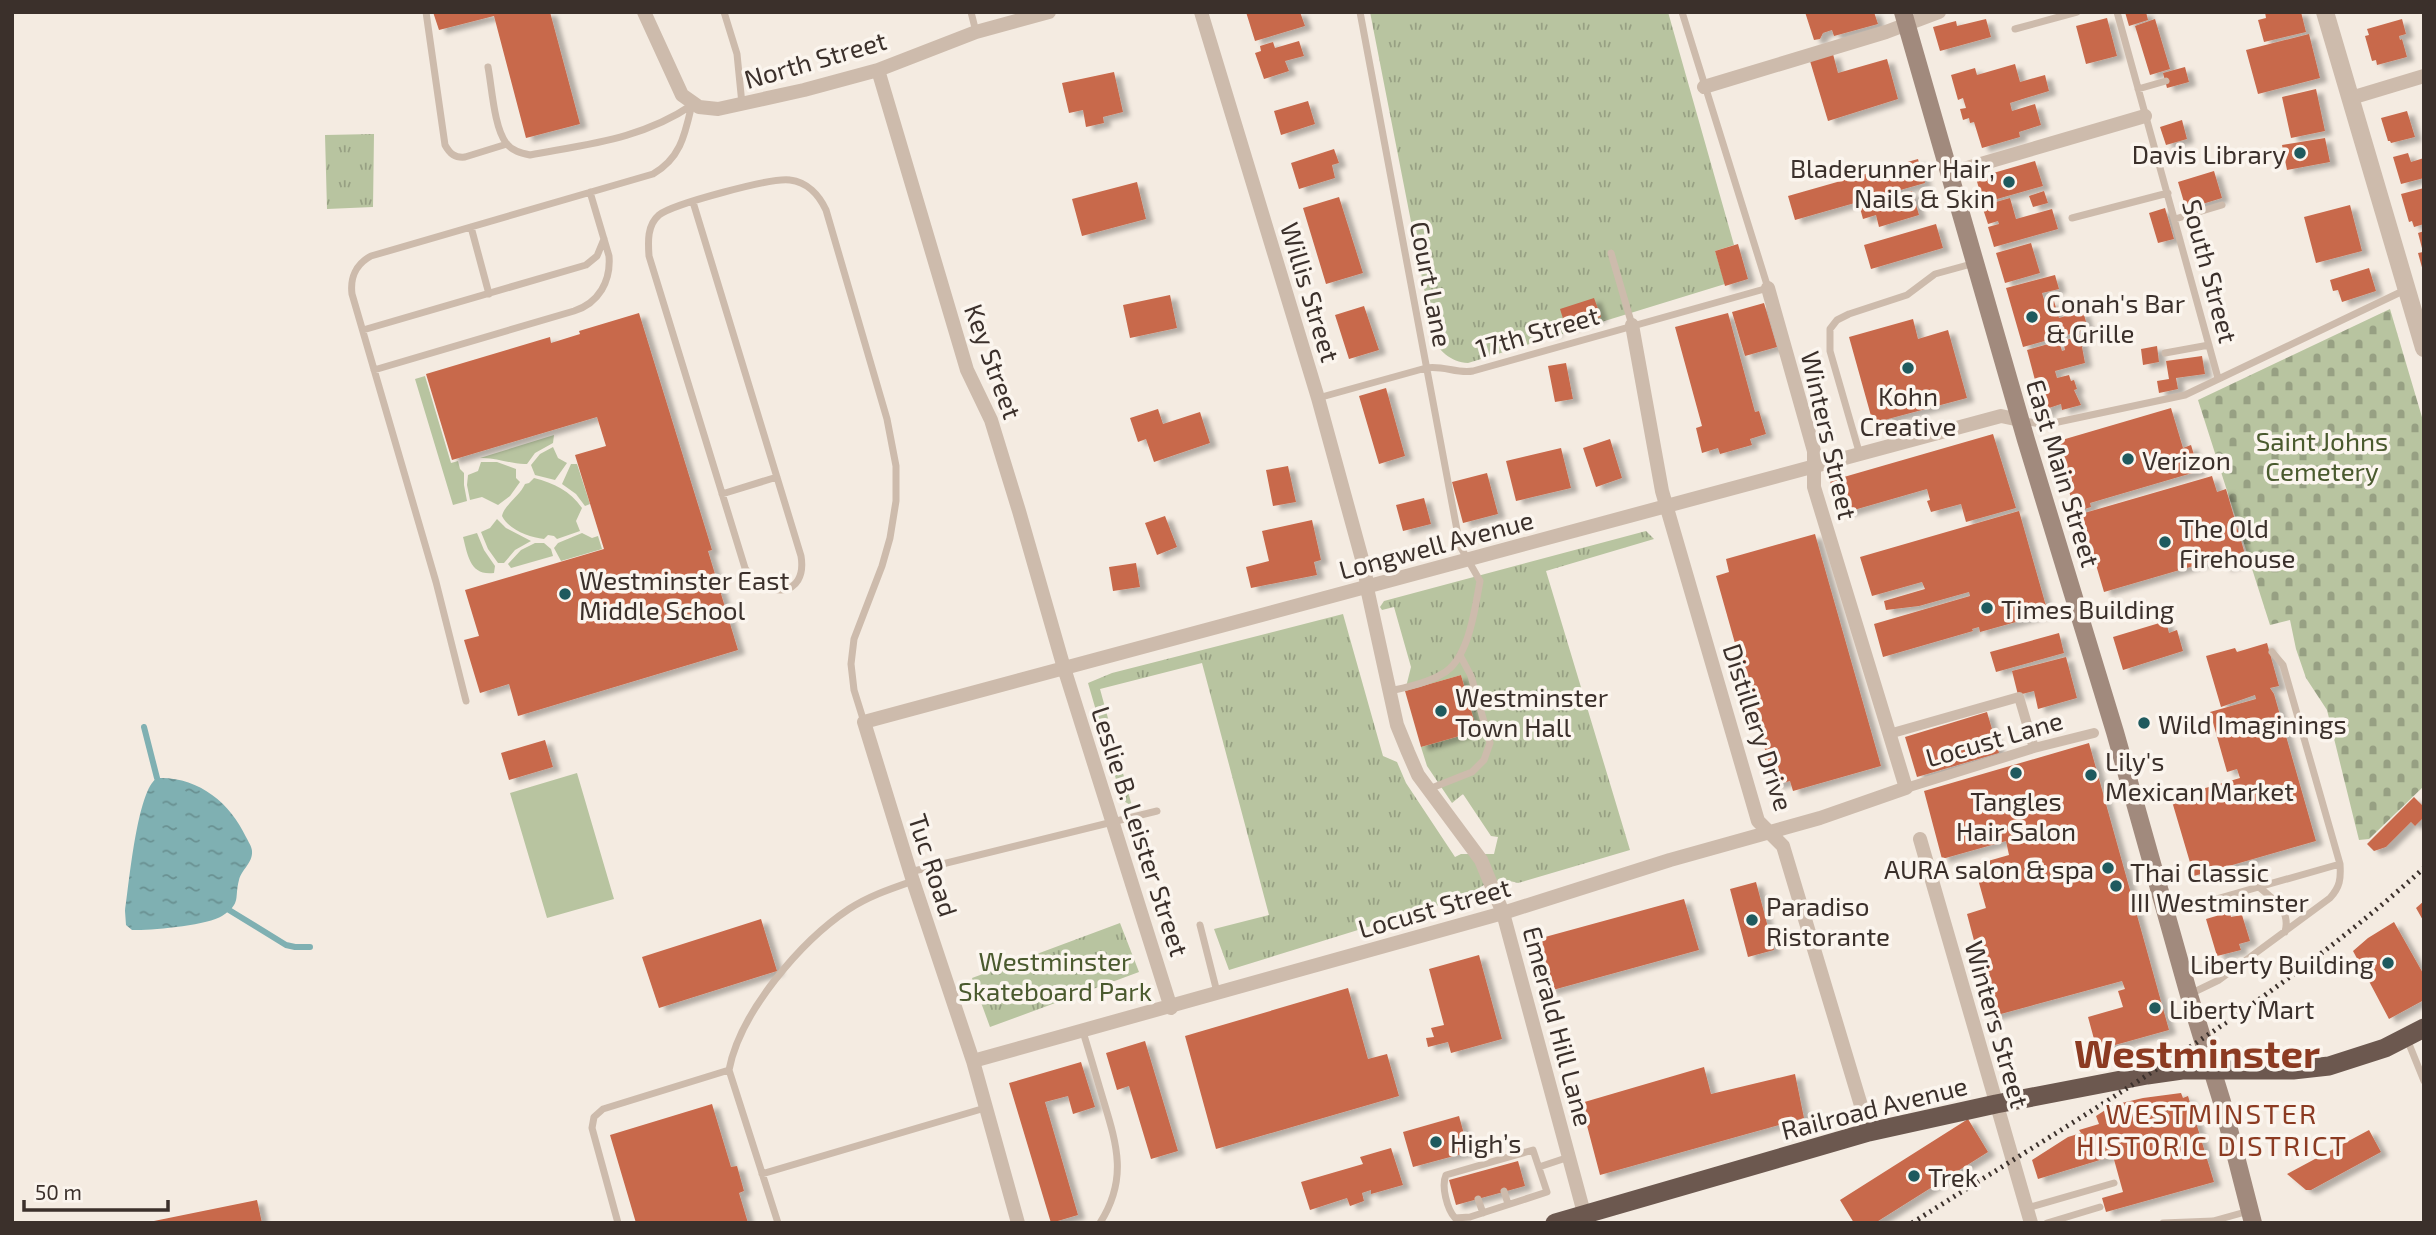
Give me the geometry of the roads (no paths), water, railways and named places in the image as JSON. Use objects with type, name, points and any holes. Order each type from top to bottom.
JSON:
[{"type":"highway","name":"Railroad Avenue","points":[[1555,1223],[1869,1132],[2147,1075],[2212,1069],[2293,1070],[2329,1066],[2356,1059],[2424,1028]]},
{"type":"main road","name":"East Main Street","points":[[1905,18],[2020,419],[2115,732],[2252,1217]]},
{"type":"street","points":[[645,12],[678,89],[692,104]]},
{"type":"street","name":"North Street","points":[[692,104],[707,109],[743,105],[878,69],[976,32],[1049,12]]},
{"type":"street","name":"Willis Street","points":[[1201,12],[1318,398],[1365,570],[1367,588]]},
{"type":"street","points":[[1704,88],[1905,18],[1939,12]]},
{"type":"street","points":[[2325,12],[2424,348]]},
{"type":"street","name":"Key Street","points":[[878,69],[967,370],[991,421],[1064,668]]},
{"type":"street","points":[[2351,97],[2424,76]]},
{"type":"street","points":[[1950,173],[2145,116]]},
{"type":"street","name":"Winters Street","points":[[1768,288],[1814,451],[1814,487],[1906,788]]},
{"type":"street","name":"Distillery Drive","points":[[1632,325],[1662,491],[1758,821],[1783,846],[1869,1132]]},
{"type":"street","name":"Longwell Avenue","points":[[864,722],[2001,416],[2020,419]]},
{"type":"street","name":"Emerald Hill Lane","points":[[1367,588],[1397,725],[1418,775],[1481,860],[1503,913],[1584,1213]]},
{"type":"street","name":"Leslie B. Leister Street","points":[[1064,668],[1171,1008]]},
{"type":"street","points":[[1889,734],[2019,697],[2034,748]]},
{"type":"street","name":"Tuc Road","points":[[864,722],[911,877],[973,1061],[1018,1223]]},
{"type":"street","name":"Locust Lane","points":[[1906,788],[2034,748],[2094,733]]},
{"type":"street","name":"Locust Street","points":[[973,1061],[1171,1008],[1503,913],[1906,788]]},
{"type":"street","name":"Winters Street","points":[[1920,839],[2029,1216]]},
{"type":"lane","points":[[426,12],[431,62],[448,151],[459,158],[507,144]]},
{"type":"lane","points":[[724,12],[737,54],[743,105]]},
{"type":"lane","points":[[971,12],[976,32]]},
{"type":"lane","name":"Court Lane","points":[[1360,12],[1460,545],[1479,581],[1470,627],[1460,655]]},
{"type":"lane","name":"Winters Street","points":[[1682,12],[1768,288]]},
{"type":"lane","points":[[2015,29],[2077,12]]},
{"type":"lane","name":"South Street","points":[[2117,12],[2218,378]]},
{"type":"lane","points":[[488,67],[501,132],[507,144],[517,152],[530,155],[635,134],[671,119],[692,104]]},
{"type":"lane","points":[[2138,89],[2165,81]]},
{"type":"lane","points":[[466,701],[436,582],[351,288],[353,277],[361,262],[371,256],[653,174],[677,154],[692,104]]},
{"type":"lane","points":[[693,202],[801,556],[801,575],[791,586],[776,590],[760,585],[745,568],[649,256],[648,244],[653,222],[660,215],[693,202],[755,184],[789,179],[808,187],[826,210],[887,419],[896,467],[896,501],[890,538],[854,639],[851,664],[854,690],[864,722]]},
{"type":"lane","points":[[374,370],[582,309],[596,298],[608,275],[609,256],[590,192]]},
{"type":"lane","points":[[2072,218],[2168,193]]},
{"type":"lane","points":[[2175,219],[2222,205]]},
{"type":"lane","points":[[471,227],[489,294]]},
{"type":"lane","points":[[363,330],[581,267],[597,256],[604,239]]},
{"type":"lane","points":[[1611,253],[1632,325]]},
{"type":"lane","points":[[1860,456],[1830,352],[1830,329],[1838,320],[1849,314],[1907,295],[1935,274],[1975,263]]},
{"type":"lane","name":"17th Street","points":[[1318,398],[1426,368],[1473,371],[1768,288]]},
{"type":"lane","points":[[2020,419],[2044,425],[2185,395],[2407,290]]},
{"type":"lane","points":[[2165,353],[2209,345]]},
{"type":"lane","points":[[722,494],[777,477]]},
{"type":"lane","points":[[2189,995],[2210,986],[2330,898],[2338,890],[2341,878],[2340,864],[2283,665],[2272,652]]},
{"type":"lane","points":[[1390,691],[1441,675],[1451,668],[1460,655],[1471,676],[1490,743],[1484,760],[1472,772],[1428,789]]},
{"type":"lane","points":[[778,1223],[729,1070],[733,1050],[751,1013],[792,961],[824,927],[849,909],[911,877],[1157,811]]},
{"type":"lane","points":[[2166,913],[2340,864]]},
{"type":"lane","points":[[2259,887],[2285,912],[2285,932]]},
{"type":"lane","points":[[1200,925],[1218,994]]},
{"type":"lane","points":[[1083,1031],[1118,1154],[1116,1187],[1100,1223]]},
{"type":"lane","points":[[2406,1038],[2424,1081]]},
{"type":"lane","points":[[618,1223],[592,1128],[594,1117],[603,1109],[729,1070]]},
{"type":"lane","points":[[762,1174],[985,1108]]},
{"type":"lane","points":[[1533,1150],[1539,1167],[1547,1192],[1483,1213],[1471,1220],[1455,1218],[1451,1214],[1443,1182],[1446,1175],[1469,1171],[1533,1150]]},
{"type":"lane","points":[[1539,1167],[1569,1157]]},
{"type":"lane","points":[[2029,1216],[2114,1183]]},
{"type":"lane","points":[[1504,1191],[1508,1205]]},
{"type":"lane","points":[[1478,1199],[1483,1213]]},
{"type":"lane","points":[[2047,1223],[2100,1207]]},
{"type":"lane","points":[[2164,1223],[2252,1217]]},
{"type":"water","points":[[157,778],[186,781],[221,802],[239,824],[251,846],[252,855],[240,876],[235,904],[222,916],[192,925],[132,930],[126,925],[125,911],[135,839],[144,800]]},
{"type":"waterway","points":[[144,727],[157,778]]},
{"type":"waterway","points":[[229,910],[286,945],[310,947]]},
{"type":"railway","points":[[1912,1223],[2110,1099],[2240,1013],[2365,919],[2424,868]]},
{"type":"place","name":"Davis Library","points":[[2300,153]]},
{"type":"place","name":"Bladerunner Hair, Nails & Skin","points":[[2009,182]]},
{"type":"place","name":"Conah's Bar & Grille","points":[[2032,317]]},
{"type":"place","name":"Kohn Creative","points":[[1908,368]]},
{"type":"place","name":"Verizon","points":[[2128,459]]},
{"type":"place","name":"The Old Firehouse","points":[[2165,542]]},
{"type":"place","name":"Westminster East Middle School","points":[[565,594]]},
{"type":"place","name":"Times Building","points":[[1987,608]]},
{"type":"place","name":"Westminster Town Hall","points":[[1441,711]]},
{"type":"place","name":"Wild Imaginings","points":[[2144,723]]},
{"type":"place","name":"Tangles Hair Salon","points":[[2016,773]]},
{"type":"place","name":"Lily's Mexican Market","points":[[2091,775]]},
{"type":"place","name":"AURA salon & spa","points":[[2108,868]]},
{"type":"place","name":"Thai Classic III Westminster","points":[[2116,886]]},
{"type":"place","name":"Paradiso Ristorante","points":[[1752,920]]},
{"type":"place","name":"Liberty Building","points":[[2388,963]]},
{"type":"place","name":"Liberty Mart","points":[[2155,1008]]},
{"type":"place","name":"High’s","points":[[1436,1142]]},
{"type":"place","name":"Trek","points":[[1914,1176]]},
{"type":"district","name":"Westminster","points":[[2197,1052]]},
{"type":"district","name":"WESTMINSTER HISTORIC DISTRICT","points":[[2212,1129]]},
{"type":"park label","name":"Saint Johns Cemetery","points":[[2322,455]]},
{"type":"park label","name":"Westminster Skateboard Park","points":[[1055,975]]}]
